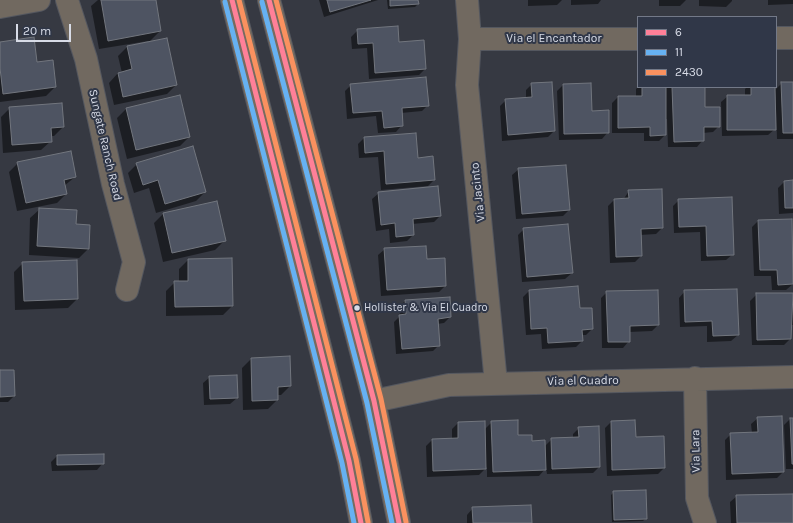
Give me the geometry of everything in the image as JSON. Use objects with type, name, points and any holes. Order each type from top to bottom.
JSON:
[{"type":"main road","points":[[232,0],[346,446],[361,523]]},
{"type":"main road","points":[[269,0],[374,401],[399,523]]},
{"type":"street","points":[[0,8],[39,0]]},
{"type":"street","name":"Sungate Ranch Road","points":[[67,0],[86,59],[113,184],[134,262],[127,290]]},
{"type":"street","name":"Via Jacinto","points":[[467,0],[470,39],[467,84],[496,383]]},
{"type":"street","points":[[777,38],[793,38]]},
{"type":"street","name":"Via el Encantador","points":[[470,39],[637,39]]},
{"type":"street","name":"Via el Cuadro","points":[[374,401],[449,385],[695,378],[793,377]]},
{"type":"street","name":"Via Lara","points":[[695,378],[697,498],[705,523]]},
{"type":"building","points":[[101,0],[156,0],[161,31],[108,41]]},
{"type":"building","points":[[327,0],[371,0],[330,12]]},
{"type":"building","points":[[390,0],[418,0],[419,4],[390,6]]},
{"type":"building","points":[[398,26],[399,42],[424,40],[426,69],[375,73],[373,43],[358,44],[357,29]]},
{"type":"building","points":[[34,37],[37,62],[53,60],[56,87],[3,94],[0,68],[0,42]]},
{"type":"building","points":[[167,38],[177,85],[123,97],[118,73],[132,69],[127,46]]},
{"type":"building","points":[[426,77],[429,106],[402,108],[403,126],[384,128],[382,111],[353,113],[350,84]]},
{"type":"building","points":[[552,82],[555,131],[508,135],[505,99],[532,97],[531,83]]},
{"type":"building","points":[[781,82],[793,82],[793,133],[783,133]]},
{"type":"building","points":[[591,83],[592,111],[609,110],[609,133],[564,134],[563,84]]},
{"type":"building","points":[[642,88],[666,88],[666,135],[650,136],[650,127],[618,128],[618,96],[642,96]]},
{"type":"building","points":[[672,88],[705,88],[705,107],[720,107],[720,127],[704,127],[704,141],[674,142]]},
{"type":"building","points":[[751,88],[775,88],[776,130],[727,130],[727,95],[751,95]]},
{"type":"building","points":[[180,95],[190,137],[136,150],[126,108]]},
{"type":"building","points":[[62,103],[64,127],[51,128],[52,142],[12,145],[9,107]]},
{"type":"building","points":[[416,133],[418,158],[433,156],[435,180],[386,184],[384,151],[365,153],[364,137]]},
{"type":"building","points":[[193,146],[206,192],[165,204],[158,180],[143,185],[136,163]]},
{"type":"building","points":[[71,151],[76,177],[64,180],[67,194],[26,203],[17,162]]},
{"type":"building","points":[[566,165],[570,210],[522,214],[518,168]]},
{"type":"building","points":[[793,180],[793,208],[785,208],[784,181]]},
{"type":"building","points":[[438,186],[441,216],[413,219],[414,235],[396,237],[395,223],[381,225],[378,192]]},
{"type":"building","points":[[662,189],[663,228],[641,229],[642,256],[616,257],[614,199],[629,198],[628,190]]},
{"type":"building","points":[[732,197],[734,255],[707,256],[706,226],[679,227],[678,199]]},
{"type":"building","points":[[217,201],[226,241],[172,253],[163,213]]},
{"type":"building","points":[[39,208],[77,210],[76,224],[90,225],[89,249],[37,246]]},
{"type":"building","points":[[792,219],[793,284],[778,285],[777,270],[760,270],[758,220]]},
{"type":"building","points":[[568,224],[573,273],[527,277],[523,228]]},
{"type":"building","points":[[426,246],[427,259],[445,258],[446,286],[387,290],[384,248]]},
{"type":"building","points":[[232,258],[233,306],[175,307],[174,281],[188,281],[188,259]]},
{"type":"building","points":[[77,260],[78,299],[24,301],[22,262]]},
{"type":"building","points":[[578,286],[580,308],[592,308],[593,329],[582,330],[583,341],[548,343],[547,328],[531,329],[529,290]]},
{"type":"building","points":[[737,289],[739,335],[713,336],[712,321],[685,322],[684,290]]},
{"type":"building","points":[[658,290],[659,325],[630,326],[630,342],[608,342],[606,291]]},
{"type":"building","points":[[756,293],[793,293],[791,339],[757,340]]},
{"type":"building","points":[[450,297],[451,317],[438,319],[440,346],[402,349],[399,315],[406,314],[405,300]]},
{"type":"building","points":[[290,356],[291,386],[278,387],[278,400],[252,401],[251,358]]},
{"type":"building","points":[[0,370],[14,370],[15,396],[0,397]]},
{"type":"building","points":[[237,375],[238,398],[210,399],[209,376]]},
{"type":"building","points":[[782,416],[784,472],[732,474],[730,433],[758,432],[757,417]]},
{"type":"building","points":[[790,418],[793,418],[793,464],[792,464]]},
{"type":"building","points":[[518,420],[518,435],[532,435],[532,441],[545,440],[546,470],[493,472],[491,421]]},
{"type":"building","points":[[635,420],[636,437],[664,436],[665,468],[612,470],[611,421]]},
{"type":"building","points":[[485,421],[486,469],[433,471],[432,439],[458,438],[458,422]]},
{"type":"building","points":[[599,426],[600,467],[552,469],[551,438],[579,437],[578,427]]},
{"type":"building","points":[[104,454],[104,464],[57,465],[57,455]]},
{"type":"building","points":[[646,490],[647,519],[614,520],[613,491]]},
{"type":"building","points":[[793,494],[793,523],[737,523],[736,495]]},
{"type":"building","points":[[531,505],[532,523],[473,523],[472,507]]},
{"type":"transit line","name":"6","points":[[232,0],[349,461],[361,523]]},
{"type":"transit line","name":"2430","points":[[239,0],[356,459],[368,522]]},
{"type":"transit line","name":"6","points":[[269,0],[374,401],[399,523]]},
{"type":"transit line","name":"2430","points":[[276,0],[381,399],[406,522]]},
{"type":"transit line","name":"11","points":[[225,2],[342,463],[354,523]]},
{"type":"transit line","name":"11","points":[[262,2],[367,403],[392,523]]},
{"type":"place","name":"Hollister & Via El Cuadro","points":[[357,308]]}]
